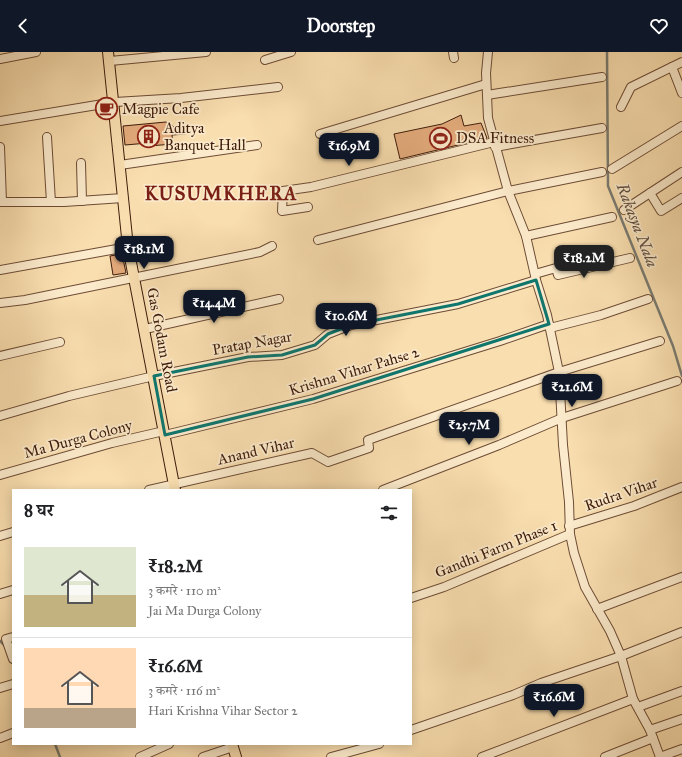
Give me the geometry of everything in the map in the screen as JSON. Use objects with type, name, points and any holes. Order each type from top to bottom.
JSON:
[{"type":"main road","name":"Gas Godam Road","points":[[109,56],[115,102],[128,247],[165,433],[174,487]]},
{"type":"main road","points":[[232,745],[236,757]]},
{"type":"street","points":[[0,59],[36,52]]},
{"type":"street","points":[[109,56],[206,52]]},
{"type":"street","points":[[265,60],[291,52]]},
{"type":"street","points":[[488,52],[486,84],[488,118],[494,145],[508,191],[526,236],[559,372],[563,445],[569,502],[569,530],[584,587],[610,631],[621,656],[633,699],[652,734],[660,757],[682,750]]},
{"type":"street","points":[[621,107],[631,87],[682,62]]},
{"type":"street","points":[[672,67],[682,93]]},
{"type":"street","points":[[487,95],[602,77]]},
{"type":"street","points":[[320,134],[486,84]]},
{"type":"street","points":[[0,121],[115,102],[181,98],[278,87]]},
{"type":"street","points":[[612,169],[682,126]]},
{"type":"street","points":[[308,207],[282,211],[283,191],[311,187],[494,145],[602,128]]},
{"type":"street","points":[[46,137],[51,202]]},
{"type":"street","points":[[120,165],[257,144]]},
{"type":"street","points":[[0,147],[3,173],[1,202],[82,201],[123,198]]},
{"type":"street","points":[[81,163],[82,201]]},
{"type":"street","points":[[318,240],[508,191],[602,172]]},
{"type":"street","points":[[624,210],[682,172]]},
{"type":"street","points":[[650,193],[661,211],[682,198]]},
{"type":"street","points":[[526,236],[612,217]]},
{"type":"street","points":[[0,303],[25,300],[260,252],[272,246]]},
{"type":"street","points":[[0,270],[128,247]]},
{"type":"street","name":"Pratap Nagar","points":[[0,416],[69,396],[154,376],[248,357],[282,355],[315,345],[328,334],[351,325],[458,304],[535,277],[556,268],[558,275],[630,258]]},
{"type":"street","points":[[145,329],[279,299]]},
{"type":"street","name":"Krishna Vihar Pahse 2","points":[[165,433],[313,399],[549,326],[601,315],[648,299]]},
{"type":"street","points":[[559,372],[660,341]]},
{"type":"street","points":[[0,356],[60,342]]},
{"type":"street","name":"Anand Vihar","points":[[174,487],[204,478],[312,453],[328,462],[369,448],[368,440],[559,372]]},
{"type":"street","points":[[386,489],[492,448],[562,418],[677,381]]},
{"type":"street","name":"Ma Durga Colony","points":[[0,475],[112,443],[165,433]]},
{"type":"street","points":[[158,489],[174,487]]},
{"type":"street","name":"Rudra Vihar","points":[[569,530],[682,487]]},
{"type":"street","name":"Gandhi Farm Phase 1","points":[[412,598],[444,587],[569,530]]},
{"type":"street","points":[[0,536],[12,532]]},
{"type":"street","points":[[597,609],[682,577]]},
{"type":"street","points":[[0,594],[12,590]]},
{"type":"street","points":[[412,730],[621,656],[682,632]]},
{"type":"street","points":[[12,637],[6,639],[12,656]]},
{"type":"street","points":[[0,688],[12,684]]},
{"type":"street","points":[[638,707],[682,691]]},
{"type":"street","points":[[482,757],[633,699]]},
{"type":"street","points":[[605,757],[682,719]]},
{"type":"street","points":[[0,738],[12,733]]},
{"type":"street","points":[[140,757],[167,745]]},
{"type":"street","points":[[203,757],[232,745]]},
{"type":"street","points":[[331,757],[375,745]]},
{"type":"highlighted area","points":[[536,280],[549,324],[313,399],[165,435],[154,376],[248,357],[282,355],[315,345],[328,334],[351,325],[458,304]]},
{"type":"building","name":"DSA Fitness","points":[[461,115],[464,126],[481,123],[487,138],[400,159],[394,134],[442,124]]},
{"type":"building","name":"Aditya Banquet Hall","points":[[166,122],[186,134],[172,135],[173,144],[149,146],[148,143],[125,145],[123,126]]},
{"type":"building","points":[[122,254],[126,273],[113,275],[110,256]]},
{"type":"waterway","name":"Rakasya Nala","points":[[607,52],[608,186],[673,346],[682,376]]},
{"type":"waterway","points":[[0,641],[5,646]]},
{"type":"waterway","points":[[55,745],[60,757]]},
{"type":"place","name":"Magpie Cafe","points":[[107,109]]},
{"type":"place","name":"Aditya Banquet Hall","points":[[148,137]]},
{"type":"place","name":"DSA Fitness","points":[[441,138]]},
{"type":"district","name":"KUSUMKHERA","points":[[221,193]]}]
